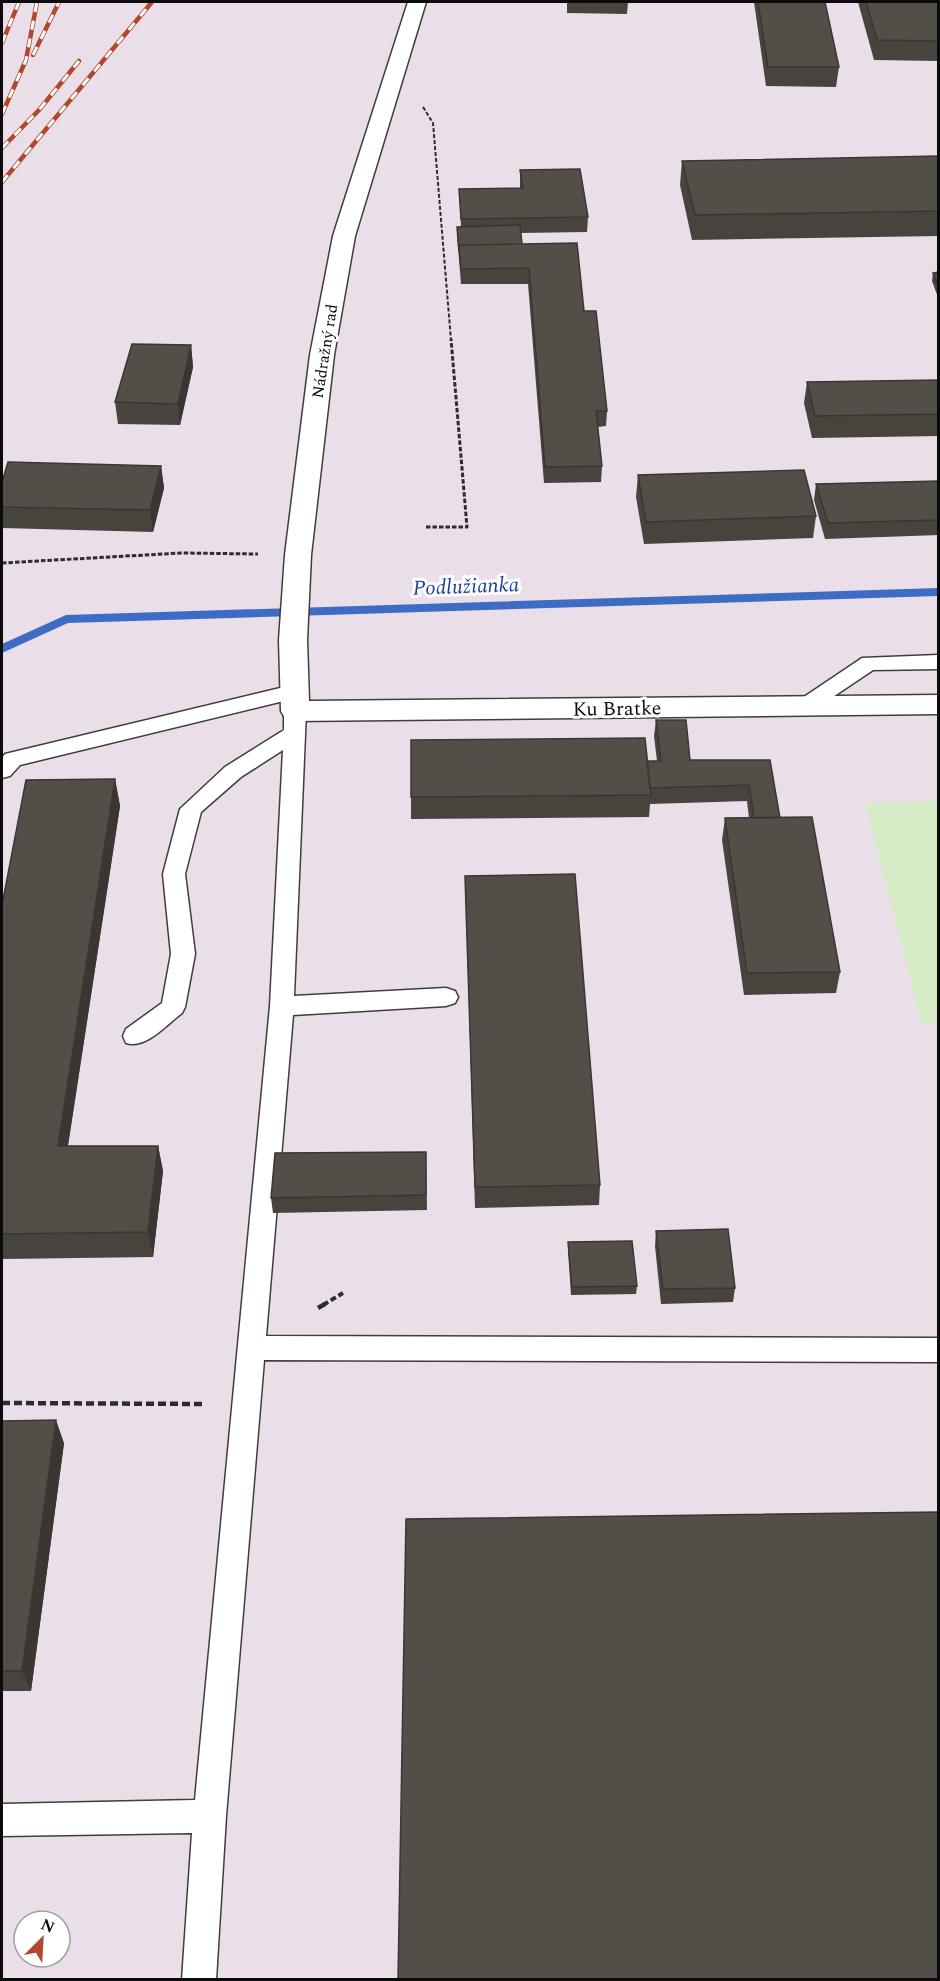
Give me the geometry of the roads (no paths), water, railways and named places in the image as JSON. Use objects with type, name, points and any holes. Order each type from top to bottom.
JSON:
[{"type":"street","name":"Nádražný rad","points":[[295,712],[293,640],[298,555],[322,356],[344,236],[417,2]]},
{"type":"street","name":"Ku Bratke","points":[[295,712],[939,705]]},
{"type":"lane","points":[[805,706],[868,663],[939,662]]},
{"type":"lane","points":[[2,771],[13,759],[295,712]]},
{"type":"lane","points":[[199,1980],[210,1816],[249,1404],[282,1005],[295,712]]},
{"type":"lane","points":[[135,1036],[173,1007],[183,954],[174,874],[191,809],[295,712]]},
{"type":"lane","points":[[282,1005],[446,997]]},
{"type":"lane","points":[[253,1348],[939,1350]]},
{"type":"lane","points":[[2,1820],[210,1816]]},
{"type":"waterway","name":"Podlužianka","points":[[2,649],[66,619],[938,592]]},
{"type":"railway","points":[[2,43],[19,2]]},
{"type":"railway","points":[[2,114],[26,60],[37,2]]},
{"type":"railway","points":[[33,55],[59,2]]},
{"type":"railway","points":[[2,182],[152,2]]},
{"type":"railway","points":[[2,148],[39,110],[79,61]]}]
